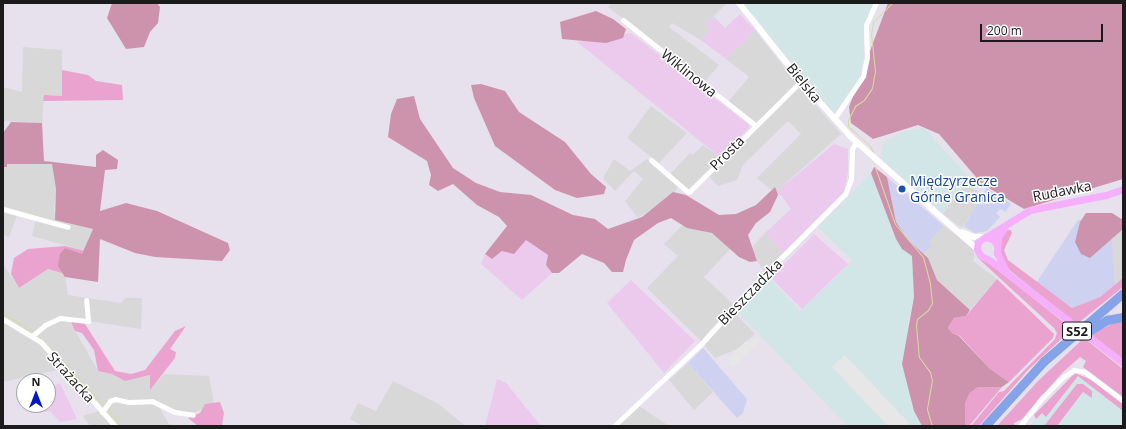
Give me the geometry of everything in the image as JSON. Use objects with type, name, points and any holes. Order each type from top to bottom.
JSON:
[{"type":"highway","name":"S52","points":[[985,426],[1044,360],[1123,293]]},
{"type":"highway","name":"S52","points":[[992,426],[1032,381],[1081,336],[1123,301]]},
{"type":"highway","points":[[1081,336],[1107,320],[1123,317]]},
{"type":"main road","name":"Rudawka","points":[[985,237],[1034,209],[1109,194],[1123,189]]},
{"type":"main road","name":"Rudawka","points":[[997,248],[999,234],[1009,222]]},
{"type":"main road","points":[[1011,276],[998,259],[997,248],[993,239],[985,237],[978,242],[977,249],[984,257],[1011,276],[1123,363]]},
{"type":"main road","points":[[984,257],[992,256],[997,248]]},
{"type":"street","name":"Bielska","points":[[740,3],[801,81],[856,142],[977,249]]},
{"type":"street","points":[[834,119],[863,76],[867,57],[866,25],[876,3]]},
{"type":"street","name":"Wiklinowa","points":[[623,20],[755,126]]},
{"type":"street","name":"Prosta","points":[[651,160],[688,192],[690,191],[801,81]]},
{"type":"street","name":"Bieszczadzka","points":[[614,426],[695,350],[765,274],[842,198],[850,186],[852,149],[856,142]]},
{"type":"street","points":[[3,209],[68,227]]},
{"type":"street","points":[[953,228],[974,237],[985,237]]},
{"type":"street","points":[[35,334],[60,318],[88,321],[86,300]]},
{"type":"street","name":"Strażacka","points":[[3,319],[35,334],[105,409],[115,426]]},
{"type":"street","points":[[1020,426],[1045,395],[1063,377],[1074,370],[1086,372],[1123,400]]},
{"type":"street","points":[[105,409],[115,399],[128,402],[152,401],[175,412],[193,415]]},
{"type":"shaded area","points":[[112,3],[157,3],[160,7],[158,23],[150,32],[144,47],[126,49],[107,18]]},
{"type":"shaded area","points":[[611,3],[727,3],[706,24],[710,29],[701,40],[672,23],[669,27],[719,65],[704,83],[608,7]]},
{"type":"shaded area","points":[[742,3],[874,3],[864,25],[864,57],[858,81],[834,114]]},
{"type":"shaded area","points":[[888,3],[1123,3],[1123,179],[1024,209],[982,184],[939,134],[918,125],[873,139],[851,123],[849,107]]},
{"type":"shaded area","points":[[596,11],[613,19],[626,29],[623,38],[606,43],[562,39],[560,22]]},
{"type":"shaded area","points":[[740,14],[755,30],[726,59],[701,40],[710,29],[705,24],[714,17],[725,28]]},
{"type":"shaded area","points":[[755,30],[799,86],[841,134],[775,193],[757,178],[801,134],[788,121],[743,165],[737,180],[718,186],[706,173],[689,190],[670,174],[690,153],[693,155],[703,145],[723,159],[755,124],[728,102],[749,77],[726,59]]},
{"type":"shaded area","points":[[631,33],[748,124],[749,128],[720,157],[577,42]]},
{"type":"shaded area","points":[[23,47],[62,50],[62,96],[44,95],[42,123],[3,121],[3,87],[22,92]]},
{"type":"shaded area","points":[[62,70],[88,75],[96,81],[122,85],[123,100],[43,101],[44,95],[62,96]]},
{"type":"shaded area","points":[[481,84],[505,91],[519,112],[565,142],[591,174],[606,187],[604,194],[577,198],[555,190],[495,146],[474,98],[471,85]]},
{"type":"shaded area","points":[[414,96],[420,119],[453,168],[476,183],[500,192],[531,195],[573,215],[595,219],[608,229],[642,217],[673,192],[686,195],[719,215],[736,214],[756,205],[775,187],[778,195],[770,212],[756,223],[748,235],[757,261],[750,262],[739,257],[712,233],[687,228],[671,218],[658,223],[634,240],[623,272],[612,272],[604,263],[582,254],[559,273],[552,273],[546,265],[548,255],[526,240],[514,254],[502,251],[492,259],[485,254],[507,226],[499,217],[477,205],[453,184],[438,191],[429,185],[431,175],[427,161],[388,137],[391,114],[397,99]]},
{"type":"shaded area","points":[[651,106],[687,133],[659,163],[627,138]]},
{"type":"shaded area","points":[[11,122],[42,123],[44,161],[96,167],[96,155],[103,150],[118,160],[117,169],[105,170],[100,211],[126,203],[157,211],[228,243],[230,250],[222,261],[155,257],[135,253],[100,239],[98,282],[65,277],[58,266],[60,254],[65,248],[82,254],[93,229],[55,220],[56,189],[52,164],[7,164],[7,167],[3,167],[3,133]]},
{"type":"shaded area","points":[[924,128],[974,183],[972,187],[964,183],[943,214],[880,158],[884,142],[903,131]]},
{"type":"shaded area","points":[[834,144],[848,149],[848,172],[844,192],[783,253],[765,233],[791,209],[782,196],[775,193]]},
{"type":"shaded area","points":[[614,159],[630,171],[647,159],[678,186],[674,194],[638,218],[625,201],[643,179],[634,171],[615,191],[603,178]]},
{"type":"shaded area","points":[[6,164],[52,164],[56,189],[54,212],[93,229],[85,251],[32,236],[36,217],[18,213],[9,237],[3,235],[3,167],[7,167]]},
{"type":"shaded area","points":[[874,167],[887,177],[896,222],[908,240],[928,258],[937,280],[970,310],[966,316],[954,318],[948,328],[952,333],[959,336],[990,369],[1009,382],[1002,387],[978,387],[970,393],[965,403],[965,426],[922,426],[914,411],[902,364],[914,297],[912,256],[902,249],[896,239],[871,173]]},
{"type":"shaded area","points":[[871,173],[902,249],[912,255],[914,297],[908,322],[914,411],[922,426],[847,426],[735,309],[765,274],[800,311],[831,282],[852,260],[818,227]]},
{"type":"shaded area","points":[[887,177],[944,226],[929,242],[932,246],[923,254],[908,240],[896,222]]},
{"type":"shaded area","points":[[965,183],[984,195],[962,228],[943,214]]},
{"type":"shaded area","points":[[987,188],[1011,204],[1005,212],[1001,209],[996,213],[1000,217],[987,231],[975,233],[964,226]]},
{"type":"shaded area","points":[[694,213],[733,246],[704,277],[733,304],[701,341],[647,288],[678,256],[664,244]]},
{"type":"shaded area","points":[[1086,213],[1112,213],[1123,220],[1123,229],[1090,258],[1081,254],[1075,242],[1080,222]]},
{"type":"shaded area","points":[[1078,220],[1111,223],[1115,285],[1100,297],[1073,308],[1036,283]]},
{"type":"shaded area","points":[[1123,222],[1123,278],[1115,285],[1111,223]]},
{"type":"shaded area","points":[[944,226],[972,247],[975,256],[973,261],[997,279],[970,310],[937,280],[923,254],[928,249],[929,242]]},
{"type":"shaded area","points":[[1007,230],[1011,230],[1012,233],[1004,250],[1008,260],[1072,308],[1100,297],[1123,278],[1123,287],[1077,324],[1008,269],[1000,254],[1000,239]]},
{"type":"shaded area","points":[[765,233],[783,253],[765,272],[757,261],[751,248]]},
{"type":"shaded area","points":[[814,234],[848,264],[802,309],[772,279],[772,276]]},
{"type":"shaded area","points":[[526,240],[548,255],[546,265],[552,273],[522,300],[481,264],[485,254],[492,259],[502,251]]},
{"type":"shaded area","points":[[65,246],[85,251],[65,274],[48,269],[19,288],[11,274],[14,258],[28,249]]},
{"type":"shaded area","points":[[979,259],[989,263],[1072,329],[1028,370],[979,426],[971,426],[999,392],[1004,391],[1055,339],[1057,333],[1054,328]]},
{"type":"shaded area","points":[[3,264],[19,288],[48,269],[65,274],[68,295],[121,303],[125,298],[142,298],[141,329],[68,318],[98,371],[112,374],[125,380],[151,375],[150,389],[164,374],[209,376],[214,405],[192,413],[175,410],[156,402],[170,426],[117,426],[42,341],[3,317]]},
{"type":"shaded area","points":[[997,279],[1054,334],[1053,338],[1009,382],[990,369],[960,336],[952,333],[948,328],[954,318],[966,316]]},
{"type":"shaded area","points":[[631,280],[695,341],[664,373],[607,303]]},
{"type":"shaded area","points":[[733,311],[755,334],[737,349],[715,358],[703,344]]},
{"type":"shaded area","points":[[1123,319],[1123,360],[1090,334]]},
{"type":"shaded area","points":[[70,320],[85,324],[115,371],[131,374],[145,370],[175,331],[186,326],[170,349],[176,352],[175,358],[150,390],[150,375],[125,381],[112,374],[98,371],[94,350],[82,333],[75,331]]},
{"type":"shaded area","points":[[3,321],[41,345],[62,369],[44,373],[16,373],[16,379],[3,382]]},
{"type":"shaded area","points":[[757,336],[761,340],[733,368],[726,361],[746,341],[749,343]]},
{"type":"shaded area","points":[[1084,338],[1123,369],[1123,397],[1083,367],[1086,361],[1080,357],[1062,373],[1022,419],[1014,423],[1015,426],[997,426],[1038,381]]},
{"type":"shaded area","points":[[703,348],[747,399],[743,413],[737,418],[688,363]]},
{"type":"shaded area","points":[[845,355],[909,423],[906,426],[888,426],[832,367]]},
{"type":"shaded area","points":[[688,363],[713,392],[694,410],[669,380]]},
{"type":"shaded area","points":[[1075,373],[1094,381],[1123,403],[1123,411],[1078,376],[1046,417],[1042,413],[1036,419],[1034,415]]},
{"type":"shaded area","points":[[1077,374],[1123,409],[1123,426],[1030,426]]},
{"type":"shaded area","points":[[497,379],[506,383],[541,426],[485,426]]},
{"type":"shaded area","points":[[393,381],[437,403],[466,426],[363,426],[350,419],[358,403],[376,411]]},
{"type":"shaded area","points":[[60,383],[77,419],[60,422],[52,413],[56,413],[56,385]]},
{"type":"shaded area","points":[[1077,384],[1083,384],[1092,391],[1092,398],[1083,392],[1057,426],[1044,426]]},
{"type":"shaded area","points":[[978,387],[1002,387],[969,426],[965,426],[965,403],[970,393]]},
{"type":"shaded area","points":[[220,402],[224,413],[222,425],[225,426],[198,426],[188,418],[200,413],[205,404]]},
{"type":"shaded area","points":[[639,406],[669,426],[617,426]]},
{"type":"shaded area","points":[[99,411],[113,426],[90,426],[83,416]]},
{"type":"waterway","name":"Rudawka","points":[[873,152],[870,146],[848,126],[848,120],[855,106],[864,100],[872,88],[875,71],[871,35],[873,22],[892,3]]},
{"type":"waterway","name":"Rudawka","points":[[875,167],[895,224],[923,257],[930,284],[932,303],[928,310],[917,319],[916,325],[919,357],[930,372],[932,380],[927,409],[932,426]]},
{"type":"waterway","points":[[3,313],[34,332]]},
{"type":"waterway","points":[[37,334],[104,406]]},
{"type":"waterway","points":[[107,408],[122,426]]},
{"type":"place","name":"Międzyrzecze Górne Granica","points":[[902,189]]}]
